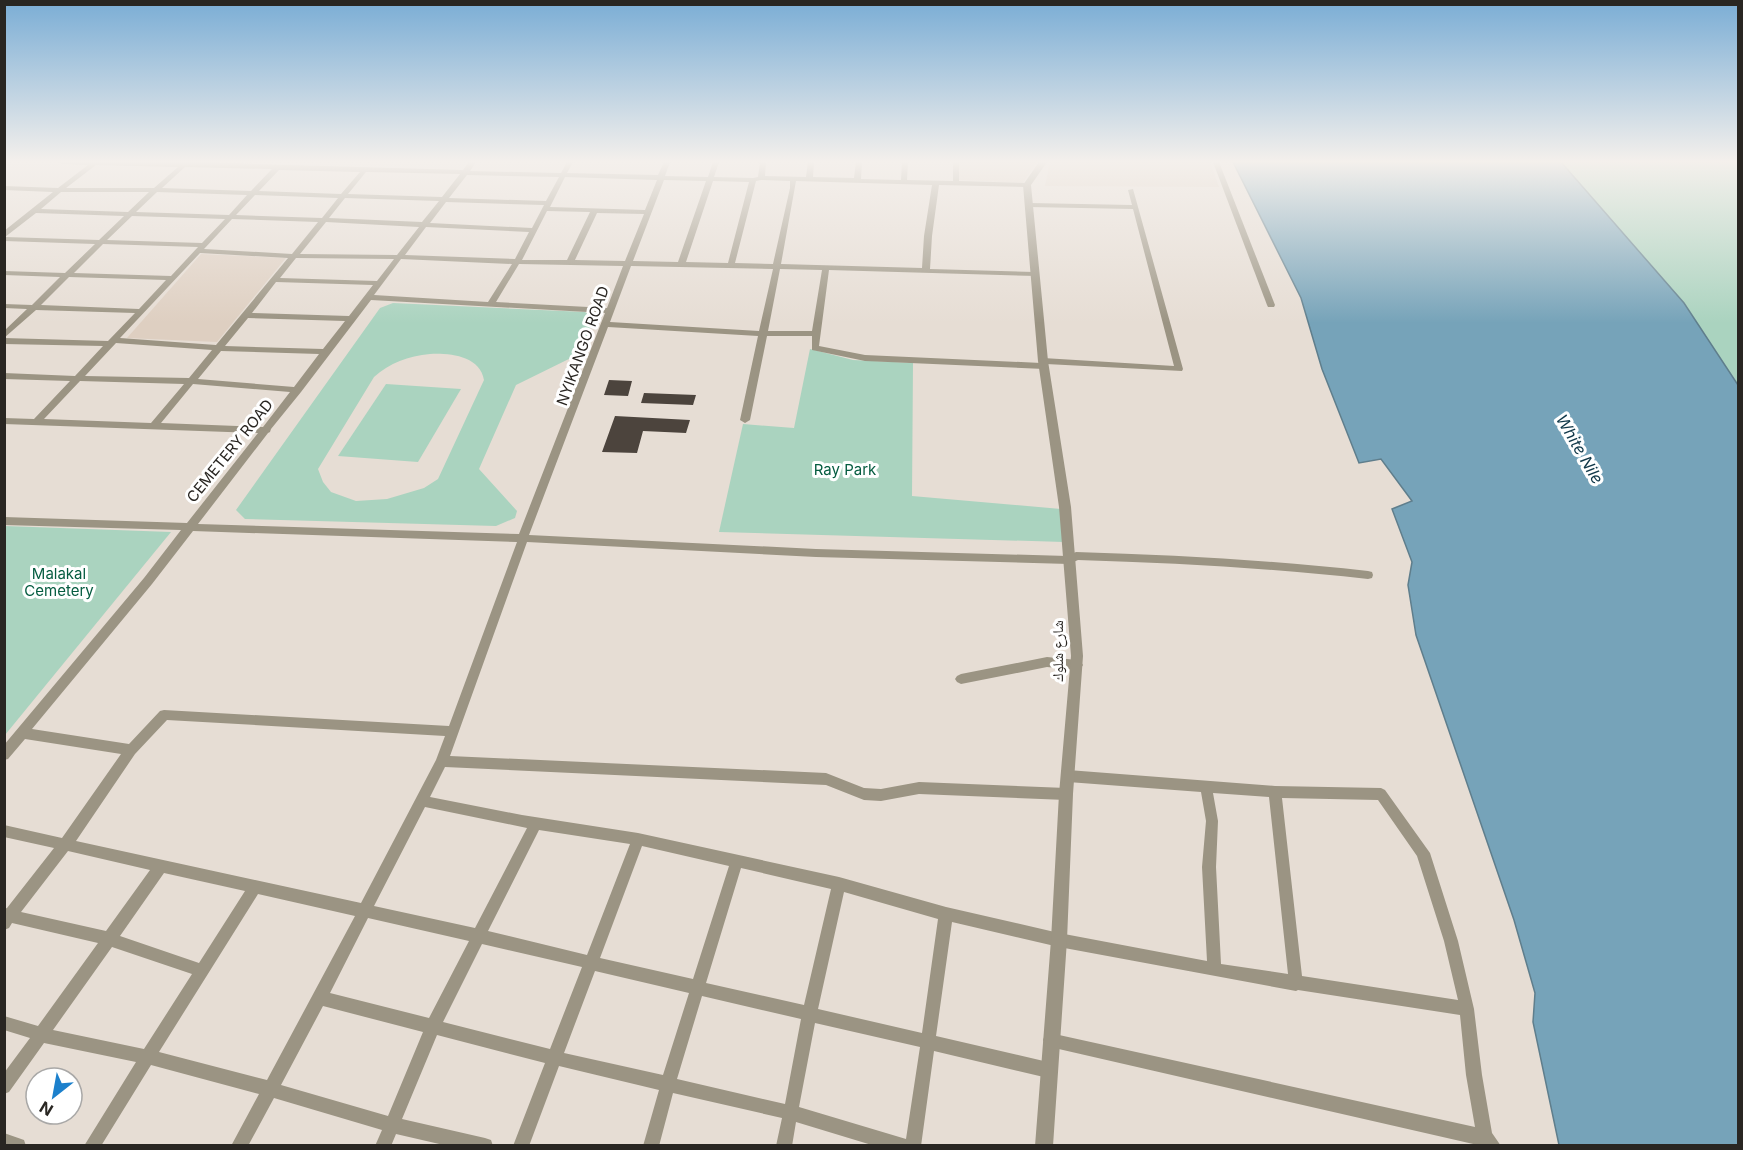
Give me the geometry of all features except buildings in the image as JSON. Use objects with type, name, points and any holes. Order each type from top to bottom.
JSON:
[{"type":"street","points":[[4,237],[30,216]]},
{"type":"street","points":[[4,336],[129,216]]},
{"type":"street","points":[[152,216],[324,220],[535,230]]},
{"type":"street","points":[[154,426],[328,216]]},
{"type":"street","name":"CEMETERY ROAD","points":[[4,755],[148,580],[432,216]]},
{"type":"street","points":[[490,305],[517,262],[542,216]]},
{"type":"street","points":[[570,263],[592,216]]},
{"type":"street","name":"NYIKANGO ROAD","points":[[239,1146],[320,998],[441,761],[646,216]]},
{"type":"street","points":[[681,265],[697,216]]},
{"type":"street","points":[[731,265],[746,216]]},
{"type":"street","points":[[744,420],[788,216]]},
{"type":"street","points":[[926,270],[931,216]]},
{"type":"street","name":"شارع شلوك","points":[[1031,216],[1043,363],[1065,507],[1077,665],[1066,794],[1059,940],[1044,1146]]},
{"type":"street","points":[[826,267],[815,348],[865,358],[1179,369],[1138,216]]},
{"type":"street","points":[[1237,216],[1271,305]]},
{"type":"street","points":[[36,422],[231,218]]},
{"type":"street","points":[[4,237],[200,248],[294,256],[826,267],[1034,274]]},
{"type":"street","points":[[4,273],[172,278]]},
{"type":"street","points":[[275,280],[379,283]]},
{"type":"street","points":[[368,297],[610,311]]},
{"type":"street","points":[[4,306],[140,311]]},
{"type":"street","points":[[245,315],[352,319]]},
{"type":"street","points":[[605,324],[816,334]]},
{"type":"street","points":[[4,341],[111,342],[327,352]]},
{"type":"street","points":[[4,376],[75,380],[111,378],[191,381],[298,390]]},
{"type":"street","points":[[4,421],[267,430]]},
{"type":"street","points":[[4,521],[523,538],[816,553],[1069,560],[1076,556],[1176,559],[1303,567],[1368,575]]},
{"type":"street","points":[[961,679],[987,672],[1047,663],[1077,665]]},
{"type":"street","points":[[202,971],[109,939],[6,918],[65,845],[131,750],[164,715],[452,731]]},
{"type":"street","points":[[22,733],[131,750]]},
{"type":"street","points":[[441,761],[826,779],[864,794],[881,795],[919,788],[1066,794]]},
{"type":"street","points":[[1050,1041],[1489,1141],[1474,1075],[1467,1009],[1451,941],[1423,853],[1381,794],[1275,792],[1068,776]]},
{"type":"street","points":[[1206,786],[1212,821],[1209,867],[1214,970]]},
{"type":"street","points":[[1275,792],[1296,984]]},
{"type":"street","points":[[422,801],[536,823],[638,839],[839,884],[946,914],[1059,940],[1296,984],[1467,1009]]},
{"type":"street","points":[[384,1146],[434,1026],[536,823]]},
{"type":"street","points":[[4,831],[478,936],[1048,1070]]},
{"type":"street","points":[[521,1146],[638,839]]},
{"type":"street","points":[[651,1146],[668,1083],[700,988],[737,861]]},
{"type":"street","points":[[4,1087],[161,866]]},
{"type":"street","points":[[784,1146],[810,1013],[839,884]]},
{"type":"street","points":[[92,1146],[254,888]]},
{"type":"street","points":[[913,1146],[946,914]]},
{"type":"street","points":[[320,998],[555,1058],[792,1113],[903,1146]]},
{"type":"street","points":[[4,1023],[43,1035],[148,1057],[270,1089],[392,1125],[485,1146]]},
{"type":"street","points":[[4,1141],[18,1146]]},
{"type":"shaded area","points":[[201,254],[286,258],[217,342],[127,338]]},
{"type":"green space","points":[[1608,216],[1738,216],[1738,385],[1684,303]]},
{"type":"green space","points":[[393,303],[585,312],[594,319],[579,354],[516,385],[479,469],[517,511],[515,518],[496,526],[245,519],[236,510],[380,308]],"holes":[[[438,354],[455,355],[470,361],[477,366],[484,380],[438,479],[424,488],[387,499],[356,501],[331,492],[323,482],[318,469],[374,377],[386,368],[407,358]]]},
{"type":"green space","name":"Ray Park","points":[[810,349],[853,360],[913,363],[912,496],[1061,509],[1064,542],[719,532],[743,424],[794,428]]},
{"type":"green space","points":[[386,384],[461,389],[418,462],[338,456]]},
{"type":"green space","name":"Malakal Cemetery","points":[[4,526],[171,532],[5,735]]},
{"type":"water","name":"White Nile","points":[[1260,216],[1608,216],[1684,303],[1738,385],[1738,1145],[1559,1145],[1533,1022],[1535,993],[1514,920],[1416,635],[1408,585],[1412,562],[1392,509],[1412,501],[1381,459],[1359,463],[1322,369],[1301,298]]}]
